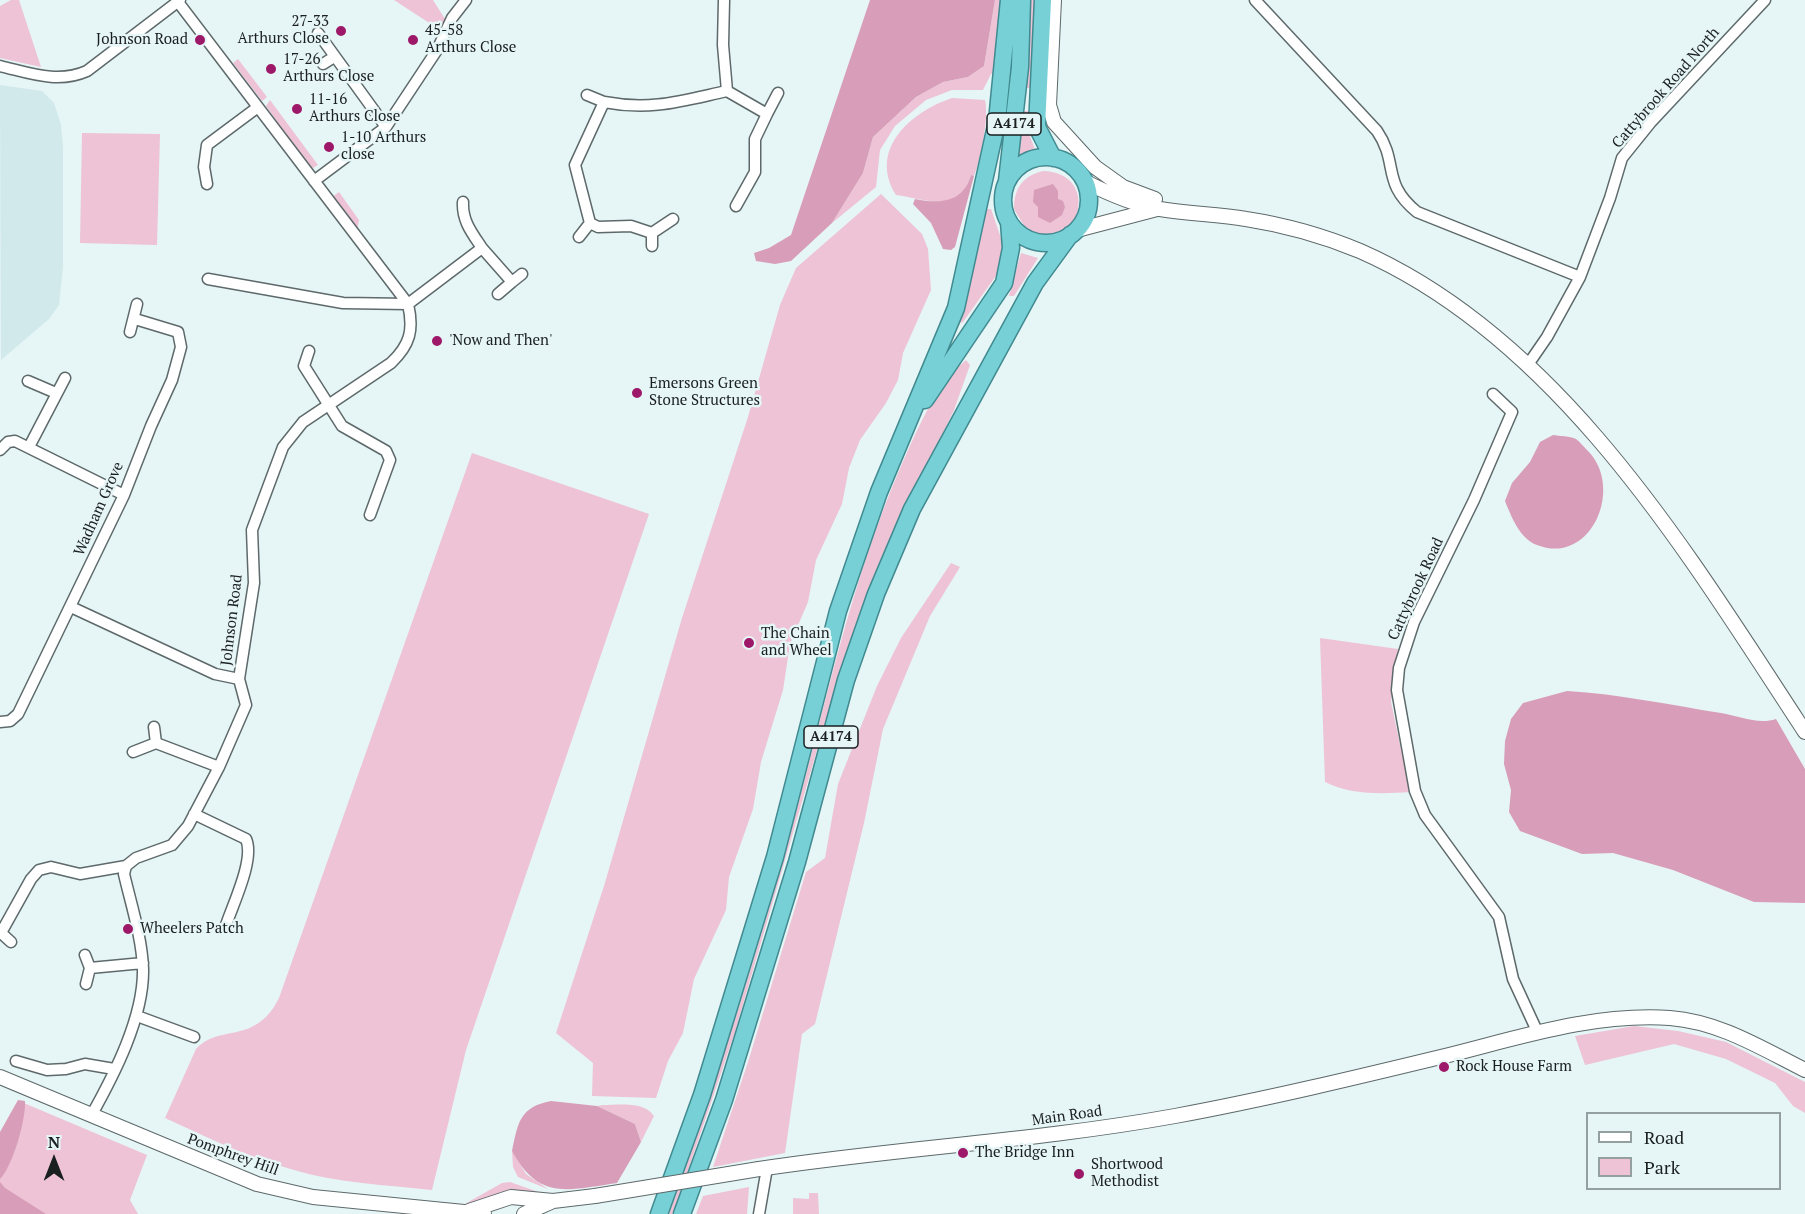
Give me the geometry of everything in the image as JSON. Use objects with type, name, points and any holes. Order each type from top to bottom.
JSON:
[{"type":"highway","points":[[904,431],[956,308],[997,121],[1009,0]]},
{"type":"highway","name":"A4174","points":[[1007,181],[1020,66],[1022,0]]},
{"type":"highway","name":"A4174","points":[[1043,0],[1037,127],[1053,158]]},
{"type":"highway","points":[[1053,158],[1071,166],[1084,181],[1088,207],[1073,233],[1052,243],[1032,241],[1015,230],[1009,222],[1003,202],[1007,181],[1022,165],[1031,160],[1053,158]]},
{"type":"highway","name":"A4174","points":[[659,1214],[702,1095],[775,857],[838,611],[879,492],[904,431],[1004,283],[1011,248],[1009,222]]},
{"type":"highway","name":"A4174","points":[[682,1214],[724,1100],[797,862],[846,680],[876,594],[912,509],[1035,282],[1073,233]]},
{"type":"main road","points":[[1054,0],[1049,105],[1054,122],[1095,167],[1123,187],[1211,215]]},
{"type":"main road","points":[[1084,181],[1114,195],[1157,209],[1282,226],[1360,251],[1399,270],[1443,297],[1527,366],[1576,416],[1639,488],[1695,565],[1805,732]]},
{"type":"main road","points":[[1073,233],[1157,209]]},
{"type":"main road","name":"Main Road","points":[[595,1196],[832,1158],[1011,1140],[1175,1116],[1377,1073],[1537,1031],[1611,1019],[1670,1018],[1713,1025],[1805,1070]]},
{"type":"main road","name":"Pomphrey Hill","points":[[0,1077],[256,1184],[313,1197],[484,1214]]},
{"type":"main road","name":"Pomphrey Hill","points":[[524,1214],[553,1202],[595,1196]]},
{"type":"main road","name":"Pomphrey Hill","points":[[469,1211],[511,1197],[553,1202]]},
{"type":"street","points":[[314,181],[386,127],[437,50],[452,18],[466,0]]},
{"type":"street","points":[[724,0],[723,45],[727,91]]},
{"type":"street","points":[[1256,0],[1377,131],[1385,143],[1396,190],[1417,212],[1580,277]]},
{"type":"street","name":"Cattybrook Road North","points":[[1527,366],[1547,337],[1580,277],[1610,198],[1622,158],[1651,122],[1765,0]]},
{"type":"street","points":[[0,66],[47,77],[75,76],[87,71],[179,1],[408,304]]},
{"type":"street","points":[[318,33],[386,127]]},
{"type":"street","points":[[323,64],[334,57]]},
{"type":"street","points":[[587,95],[604,102],[631,107],[653,107],[727,91],[767,114]]},
{"type":"street","points":[[736,206],[755,172],[755,139],[778,93]]},
{"type":"street","points":[[604,102],[575,165],[590,223],[598,227],[631,226],[652,233]]},
{"type":"street","points":[[207,184],[204,167],[207,145],[258,107]]},
{"type":"street","points":[[463,202],[463,213],[467,226],[482,248],[512,282]]},
{"type":"street","points":[[652,233],[673,219]]},
{"type":"street","points":[[579,237],[590,223]]},
{"type":"street","points":[[652,233],[652,246]]},
{"type":"street","points":[[208,279],[343,303],[408,304],[482,248]]},
{"type":"street","points":[[498,294],[522,274]]},
{"type":"street","points":[[130,332],[135,320],[137,304]]},
{"type":"street","name":"Johnson Road","points":[[126,866],[136,858],[172,845],[194,814],[219,767],[246,705],[239,679],[255,583],[252,530],[254,519],[284,447],[294,430],[391,363],[403,352],[411,334],[408,304]]},
{"type":"street","name":"Wadham Grove","points":[[0,722],[10,722],[18,714],[124,495],[150,426],[172,380],[181,347],[178,332],[135,320]]},
{"type":"street","points":[[309,351],[304,366],[342,426],[386,451],[390,460],[370,515]]},
{"type":"street","points":[[29,447],[65,378]]},
{"type":"street","points":[[28,381],[56,393]]},
{"type":"street","name":"Cattybrook Road","points":[[1493,394],[1512,412],[1474,500],[1414,622],[1399,668],[1397,690],[1415,791],[1425,816],[1499,917],[1513,979],[1537,1031]]},
{"type":"street","points":[[0,450],[8,442],[15,441],[124,495]]},
{"type":"street","points":[[71,607],[215,674],[239,679]]},
{"type":"street","points":[[154,727],[156,743]]},
{"type":"street","points":[[133,752],[156,743],[219,767]]},
{"type":"street","points":[[194,814],[246,839],[249,844],[248,861],[226,925]]},
{"type":"street","points":[[11,942],[1,931],[31,879],[39,870],[51,867],[80,874],[126,866],[124,874],[143,963],[142,996],[137,1016],[91,1116]]},
{"type":"street","points":[[84,955],[90,968],[86,984]]},
{"type":"street","points":[[90,968],[143,963]]},
{"type":"street","points":[[137,1016],[194,1037]]},
{"type":"street","points":[[16,1061],[47,1070],[66,1069],[84,1064],[114,1070]]},
{"type":"street","points":[[759,1214],[763,1168]]},
{"type":"shaded area","points":[[870,0],[995,0],[984,66],[968,77],[943,82],[916,97],[873,137],[863,173],[832,223],[791,261],[775,264],[756,261],[754,253],[769,248],[791,235]]},
{"type":"shaded area","points":[[0,85],[42,91],[54,103],[61,125],[63,148],[63,266],[59,305],[49,319],[1,360]]},
{"type":"shaded area","points":[[971,175],[974,176],[955,247],[951,250],[943,249],[931,223],[913,204],[915,199],[942,201],[956,196],[967,184]]},
{"type":"shaded area","points":[[1053,184],[1058,191],[1058,199],[1063,201],[1065,207],[1062,215],[1050,223],[1038,217],[1038,207],[1033,202],[1034,190]]},
{"type":"shaded area","points":[[1553,435],[1574,438],[1581,443],[1599,468],[1603,486],[1602,504],[1596,521],[1586,535],[1572,545],[1556,549],[1537,545],[1526,538],[1517,526],[1505,501],[1512,483],[1530,462],[1540,442]]},
{"type":"shaded area","points":[[1567,691],[1644,700],[1755,721],[1776,719],[1805,769],[1805,903],[1754,902],[1673,870],[1613,853],[1582,854],[1520,831],[1509,812],[1511,790],[1504,764],[1505,741],[1511,719],[1523,703]]},
{"type":"shaded area","points":[[18,1100],[25,1101],[21,1130],[10,1164],[0,1179],[0,1132]]},
{"type":"shaded area","points":[[551,1101],[597,1106],[635,1124],[641,1142],[617,1183],[584,1188],[556,1188],[544,1185],[522,1167],[512,1151],[522,1117],[533,1107]]},
{"type":"shaded area","points":[[0,1182],[5,1188],[46,1214],[0,1214]]},
{"type":"green space","points":[[11,0],[19,0],[41,67],[0,58],[0,6]]},
{"type":"green space","points":[[394,0],[433,0],[445,19],[440,30]]},
{"type":"green space","points":[[995,0],[1002,0],[996,71],[991,74],[983,90],[952,90],[926,100],[895,126],[880,150],[876,187],[832,223],[863,173],[873,137],[916,97],[943,82],[968,77],[984,66]]},
{"type":"green space","points":[[1027,0],[1037,0],[1031,88],[1024,88]]},
{"type":"green space","points":[[238,59],[267,97],[262,101],[233,63]]},
{"type":"green space","points":[[952,98],[985,100],[984,138],[974,176],[971,175],[966,188],[958,196],[950,200],[930,201],[896,195],[889,178],[887,163],[890,148],[908,123],[936,104]]},
{"type":"green space","points":[[270,100],[318,165],[311,169],[266,106]]},
{"type":"green space","points":[[1022,111],[1029,111],[1029,133],[1035,150],[1017,157]]},
{"type":"green space","points":[[82,133],[160,134],[157,245],[80,243]]},
{"type":"green space","points":[[1043,171],[1062,175],[1074,185],[1078,198],[1077,212],[1071,225],[1060,233],[1044,235],[1026,229],[1014,209],[1014,202],[1021,184],[1030,176]]},
{"type":"green space","points":[[339,192],[359,220],[357,230],[332,197]]},
{"type":"green space","points":[[881,194],[922,234],[928,249],[931,290],[903,353],[898,380],[886,403],[860,440],[849,468],[842,504],[816,560],[808,602],[790,644],[783,690],[761,762],[753,809],[729,877],[726,910],[694,979],[683,1033],[668,1061],[656,1098],[592,1096],[593,1063],[556,1033],[604,886],[682,618],[748,417],[780,305],[796,268]]},
{"type":"green space","points":[[985,209],[991,209],[1004,247],[998,273],[963,322],[958,324]]},
{"type":"green space","points":[[1021,253],[1038,258],[1014,296],[1009,296]]},
{"type":"green space","points":[[966,360],[970,365],[954,410],[885,554],[833,695],[735,1032],[679,1197],[672,1214],[669,1214],[750,973],[868,552],[921,422],[945,382]]},
{"type":"green space","points":[[472,453],[649,514],[466,1050],[432,1190],[328,1178],[277,1165],[244,1153],[165,1118],[196,1049],[205,1041],[259,1023],[270,1013],[279,998]]},
{"type":"green space","points":[[951,563],[960,567],[930,616],[883,729],[864,823],[815,1024],[802,1034],[785,1153],[713,1167],[749,1059],[806,872],[825,858],[838,784],[877,686],[901,638]]},
{"type":"green space","points":[[1320,638],[1398,649],[1391,702],[1410,792],[1356,791],[1325,782]]},
{"type":"green space","points":[[1634,1026],[1678,1031],[1726,1042],[1805,1082],[1805,1113],[1793,1106],[1775,1083],[1726,1059],[1674,1044],[1585,1065],[1575,1036]]},
{"type":"green space","points":[[19,1101],[147,1155],[130,1200],[138,1214],[20,1214],[0,1204],[0,1145]]},
{"type":"green space","points":[[631,1105],[650,1111],[654,1116],[641,1142],[635,1124],[597,1106]]},
{"type":"green space","points":[[512,1151],[526,1174],[548,1189],[518,1177],[513,1167]]},
{"type":"green space","points":[[510,1182],[547,1195],[501,1192],[481,1201],[463,1205],[502,1183]]},
{"type":"green space","points":[[749,1187],[747,1214],[696,1214],[703,1196]]},
{"type":"green space","points":[[809,1193],[818,1193],[819,1214],[793,1214],[793,1198],[809,1199]]},
{"type":"place","name":"27-33 Arthurs Close","points":[[341,31]]},
{"type":"place","name":"Johnson Road","points":[[200,40]]},
{"type":"place","name":"45-58 Arthurs Close","points":[[413,40]]},
{"type":"place","name":"17-26 Arthurs Close","points":[[271,69]]},
{"type":"place","name":"11-16 Arthurs Close","points":[[297,109]]},
{"type":"place","name":"1-10 Arthurs close","points":[[329,147]]},
{"type":"place","name":"'Now and Then'","points":[[437,341]]},
{"type":"place","name":"Emersons Green Stone Structures","points":[[637,393]]},
{"type":"place","name":"The Chain and Wheel","points":[[749,643]]},
{"type":"place","name":"Wheelers Patch","points":[[128,929]]},
{"type":"place","name":"Rock House Farm","points":[[1444,1067]]},
{"type":"place","name":"The Bridge Inn","points":[[963,1153]]},
{"type":"place","name":"Shortwood Methodist","points":[[1079,1174]]}]
